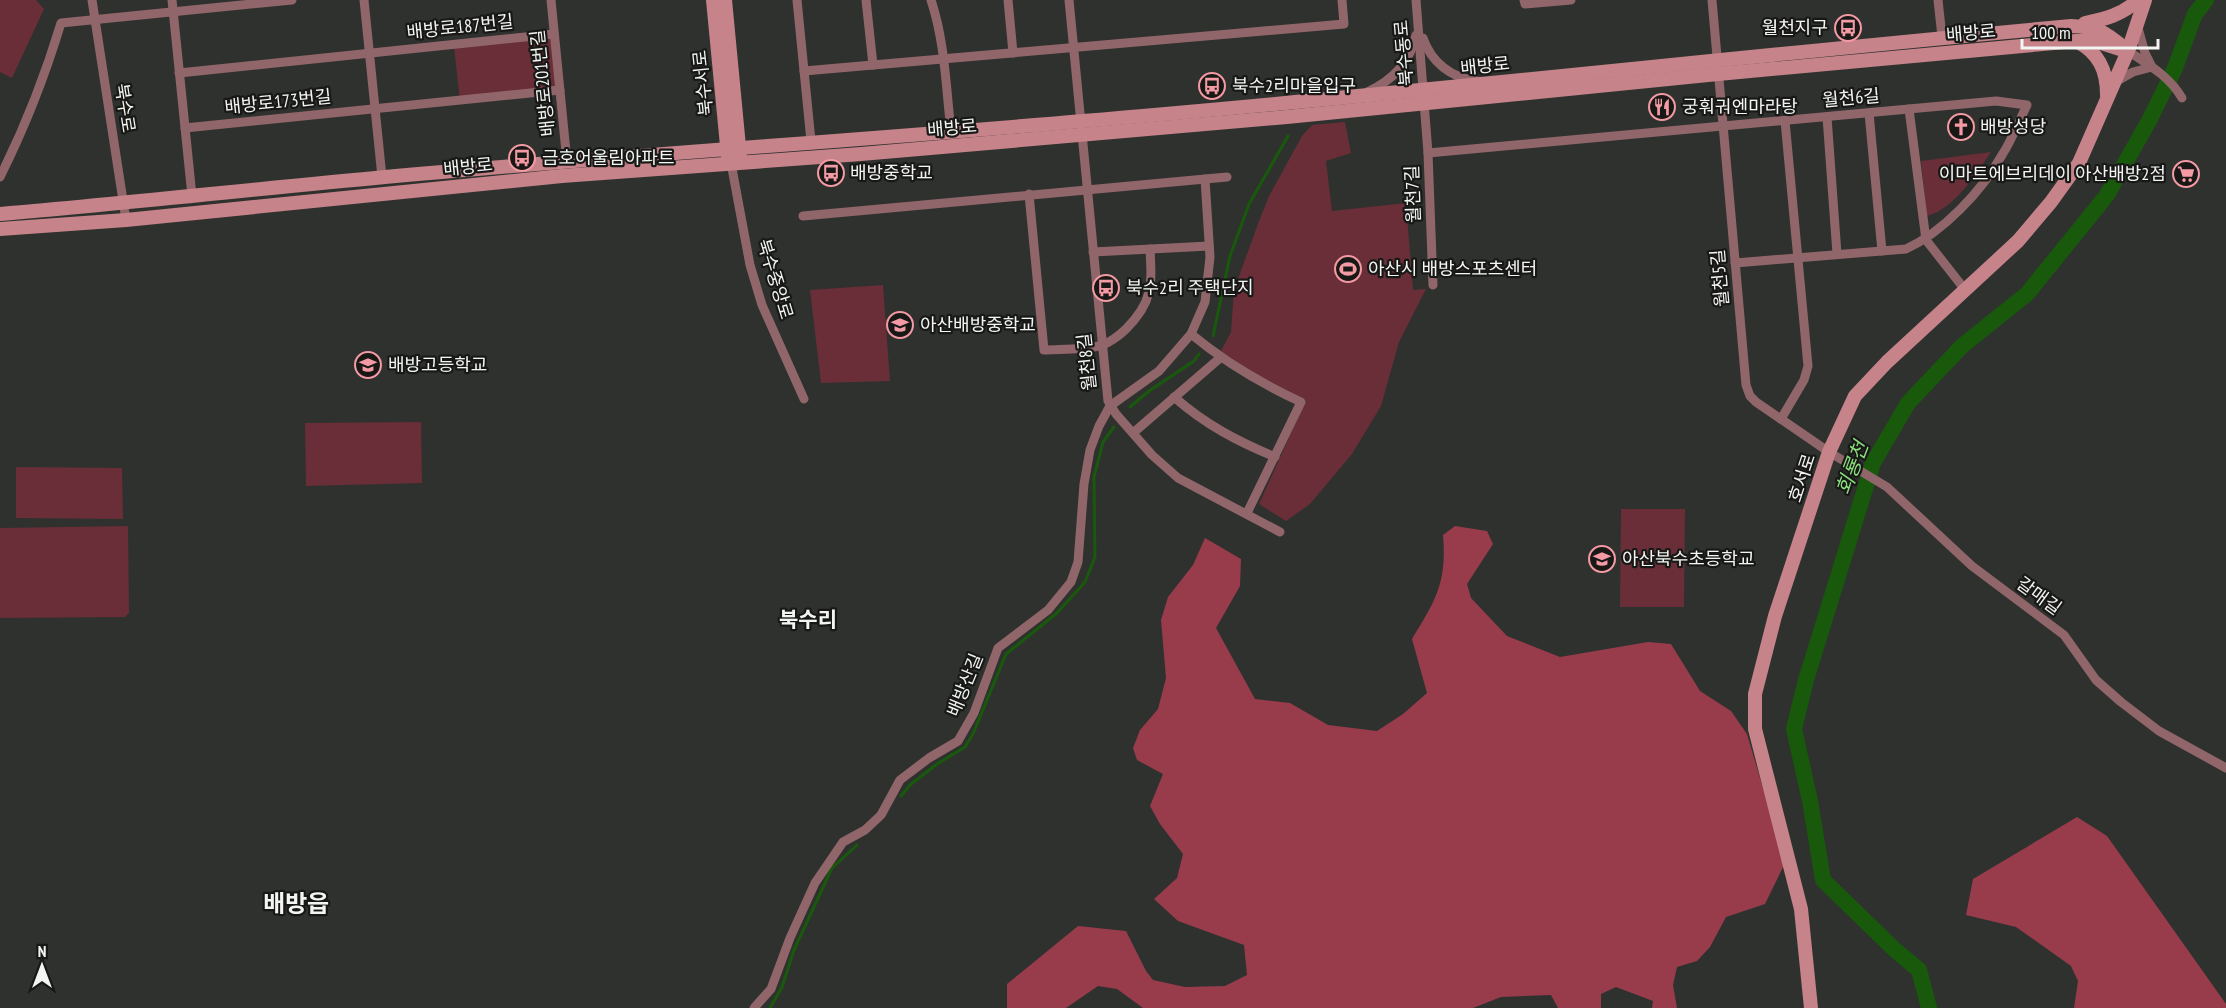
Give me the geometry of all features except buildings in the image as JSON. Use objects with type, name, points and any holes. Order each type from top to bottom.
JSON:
[{"type":"street","name":"북수로","points":[[92,0],[126,220]]},
{"type":"street","points":[[172,0],[192,196]]},
{"type":"street","points":[[0,177],[45,74],[61,23],[292,0]]},
{"type":"street","points":[[364,0],[382,177]]},
{"type":"street","name":"배방로201번길","points":[[551,0],[567,162]]},
{"type":"street","name":"북수서로","points":[[713,0],[733,157]]},
{"type":"street","name":"북수서로","points":[[724,0],[733,157]]},
{"type":"street","points":[[797,0],[811,141]]},
{"type":"street","points":[[866,0],[873,65]]},
{"type":"street","points":[[931,0],[943,59],[951,131]]},
{"type":"street","points":[[1008,0],[1013,53]]},
{"type":"street","points":[[1069,0],[1082,128]]},
{"type":"street","points":[[804,71],[1344,24],[1342,0]]},
{"type":"street","name":"북수동로","points":[[1416,0],[1424,96]]},
{"type":"street","points":[[1524,0],[1525,4],[1571,0]]},
{"type":"street","name":"월천5길","points":[[1712,0],[1746,386],[1750,396],[1756,402],[1829,452]]},
{"type":"street","points":[[1938,0],[1942,37]]},
{"type":"street","points":[[2068,26],[2111,18],[2131,7],[2138,0]]},
{"type":"street","name":"호서로","points":[[1811,1008],[1801,909],[1755,729],[1753,705],[1760,668],[1775,616],[1829,452],[1855,396],[1887,362],[2018,241],[2051,202],[2079,163],[2128,51],[2145,0]]},
{"type":"street","points":[[2138,22],[2139,36],[2147,61]]},
{"type":"street","points":[[1419,26],[1426,47],[1436,63],[1450,73],[1468,80],[1491,83]]},
{"type":"street","points":[[1360,96],[1378,87],[1394,75],[1406,61],[1419,26]]},
{"type":"street","name":"배방로","points":[[0,229],[126,220],[562,176],[733,157],[811,141],[951,131],[1082,128],[1718,67],[1942,37],[2068,26],[2087,26],[2104,31],[2128,51]]},
{"type":"street","name":"배방로187번길","points":[[369,53],[554,34]]},
{"type":"street","points":[[2076,41],[2089,48],[2100,60],[2107,80],[2106,103]]},
{"type":"street","name":"배방로","points":[[0,214],[382,177],[567,162],[873,153],[1360,96],[1424,96],[1491,83],[2076,41],[2095,41],[2128,51]]},
{"type":"street","points":[[2128,51],[2147,61],[2175,86],[2182,98]]},
{"type":"street","points":[[179,73],[369,53]]},
{"type":"street","points":[[2115,82],[2147,61]]},
{"type":"street","points":[[375,108],[560,90]]},
{"type":"street","name":"월천7길","points":[[1424,96],[1433,285]]},
{"type":"street","name":"월천6길","points":[[1428,153],[1996,101],[2027,105],[2002,156],[1975,195],[1926,240]]},
{"type":"street","name":"배방로173번길","points":[[185,128],[375,108]]},
{"type":"street","points":[[1909,110],[1926,240],[1966,291]]},
{"type":"street","points":[[1869,113],[1882,251]]},
{"type":"street","points":[[1827,117],[1837,254]]},
{"type":"street","points":[[1781,419],[1804,381],[1808,366],[1796,259],[1785,121]]},
{"type":"street","name":"월천8길","points":[[1082,128],[1101,346],[1110,406],[1152,455],[1178,478],[1280,532]]},
{"type":"street","name":"북수중앙로","points":[[733,157],[750,265],[762,305],[804,399]]},
{"type":"street","points":[[803,216],[1227,177]]},
{"type":"street","points":[[1110,406],[1159,370],[1191,334],[1204,302],[1209,246],[1205,179]]},
{"type":"street","points":[[1029,194],[1044,350],[1101,346],[1122,333],[1141,315],[1149,299],[1152,280],[1150,249]]},
{"type":"street","points":[[1735,263],[1906,249],[1926,240]]},
{"type":"street","points":[[1094,252],[1209,246]]},
{"type":"street","points":[[1191,334],[1220,358],[1260,384],[1301,402],[1247,513]]},
{"type":"street","points":[[1133,433],[1220,358]]},
{"type":"street","points":[[1174,397],[1198,418],[1245,444],[1275,457]]},
{"type":"street","name":"배방산길","points":[[754,1008],[771,989],[790,938],[815,883],[843,842],[865,830],[880,815],[900,780],[929,758],[958,741],[974,713],[998,648],[1048,610],[1071,582],[1078,562],[1084,484],[1090,450],[1110,406]]},
{"type":"street","name":"갈매길","points":[[1829,452],[1887,487],[1972,566],[2064,635],[2096,680],[2121,702],[2159,731],[2226,768]]},
{"type":"shaded area","points":[[0,0],[36,0],[44,9],[12,78],[0,72]]},
{"type":"shaded area","points":[[557,36],[562,89],[460,100],[454,47]]},
{"type":"shaded area","points":[[1345,122],[1351,153],[1326,161],[1332,211],[1406,203],[1413,290],[1426,289],[1399,342],[1381,406],[1352,454],[1310,504],[1286,521],[1259,504],[1306,400],[1264,380],[1221,351],[1231,332],[1234,290],[1269,196],[1302,136],[1312,125]]},
{"type":"shaded area","points":[[1991,152],[1955,198],[1937,212],[1927,216],[1921,161]]},
{"type":"shaded area","points":[[883,285],[890,381],[821,383],[810,290]]},
{"type":"shaded area","points":[[421,422],[422,483],[306,486],[305,423]]},
{"type":"shaded area","points":[[16,467],[122,468],[123,519],[16,518]]},
{"type":"shaded area","points":[[1621,509],[1685,509],[1684,607],[1620,607]]},
{"type":"shaded area","points":[[128,526],[129,613],[125,617],[0,618],[0,528]]},
{"type":"shaded area","points":[[1455,526],[1487,531],[1493,544],[1467,584],[1471,598],[1507,636],[1560,657],[1648,642],[1671,644],[1700,691],[1731,711],[1747,734],[1785,863],[1765,904],[1726,917],[1710,947],[1697,961],[1677,967],[1673,985],[1677,1008],[1652,1008],[1653,1001],[1616,987],[1601,994],[1601,1008],[1558,1008],[1551,995],[1501,997],[1473,1008],[1143,1008],[1117,989],[1098,986],[1066,1008],[1007,1008],[1007,984],[1078,926],[1126,931],[1153,980],[1185,987],[1225,986],[1247,975],[1244,945],[1178,921],[1154,899],[1177,878],[1183,854],[1160,824],[1150,806],[1163,774],[1137,760],[1133,748],[1140,730],[1158,709],[1166,678],[1161,620],[1168,597],[1193,565],[1205,538],[1241,559],[1240,586],[1216,628],[1255,699],[1290,703],[1328,725],[1377,731],[1403,714],[1427,693],[1412,639],[1428,613],[1438,590],[1443,566],[1443,535]]},
{"type":"shaded area","points":[[2077,817],[2107,836],[2226,1004],[2226,1008],[2074,1008],[2078,981],[2071,966],[2016,927],[1966,915],[1973,879]]},
{"type":"waterway","name":"회룡천","points":[[1929,1008],[1919,970],[1823,880],[1810,801],[1794,729],[1806,680],[1873,463],[1908,403],[1962,346],[2027,294],[2107,195],[2150,119],[2175,68],[2195,14],[2206,0]]},
{"type":"waterway","points":[[1213,336],[1230,256],[1249,204],[1288,136]]},
{"type":"waterway","points":[[1130,407],[1149,391],[1194,361],[1199,354]]},
{"type":"waterway","points":[[901,796],[910,785],[937,764],[965,747],[973,734],[1006,654],[1057,613],[1085,582],[1095,557],[1094,477],[1103,442],[1114,427]]},
{"type":"waterway","points":[[770,1008],[782,987],[794,950],[832,868],[857,845]]},
{"type":"place","name":"월천지구","points":[[1848,28]]},
{"type":"place","name":"북수2리마을입구","points":[[1212,86]]},
{"type":"place","name":"궁훠궈엔마라탕","points":[[1662,107]]},
{"type":"place","name":"배방성당","points":[[1961,127]]},
{"type":"place","name":"금호어울림아파트","points":[[522,158]]},
{"type":"place","name":"배방중학교","points":[[831,173]]},
{"type":"place","name":"이마트에브리데이 아산배방2점","points":[[2186,174]]},
{"type":"place","name":"아산시 배방스포츠센터","points":[[1348,269]]},
{"type":"place","name":"북수2리 주택단지","points":[[1106,288]]},
{"type":"place","name":"아산배방중학교","points":[[900,325]]},
{"type":"place","name":"배방고등학교","points":[[368,365]]},
{"type":"place","name":"아산북수초등학교","points":[[1602,559]]},
{"type":"district","name":"북수리","points":[[808,620]]},
{"type":"district","name":"배방읍","points":[[296,904]]}]
